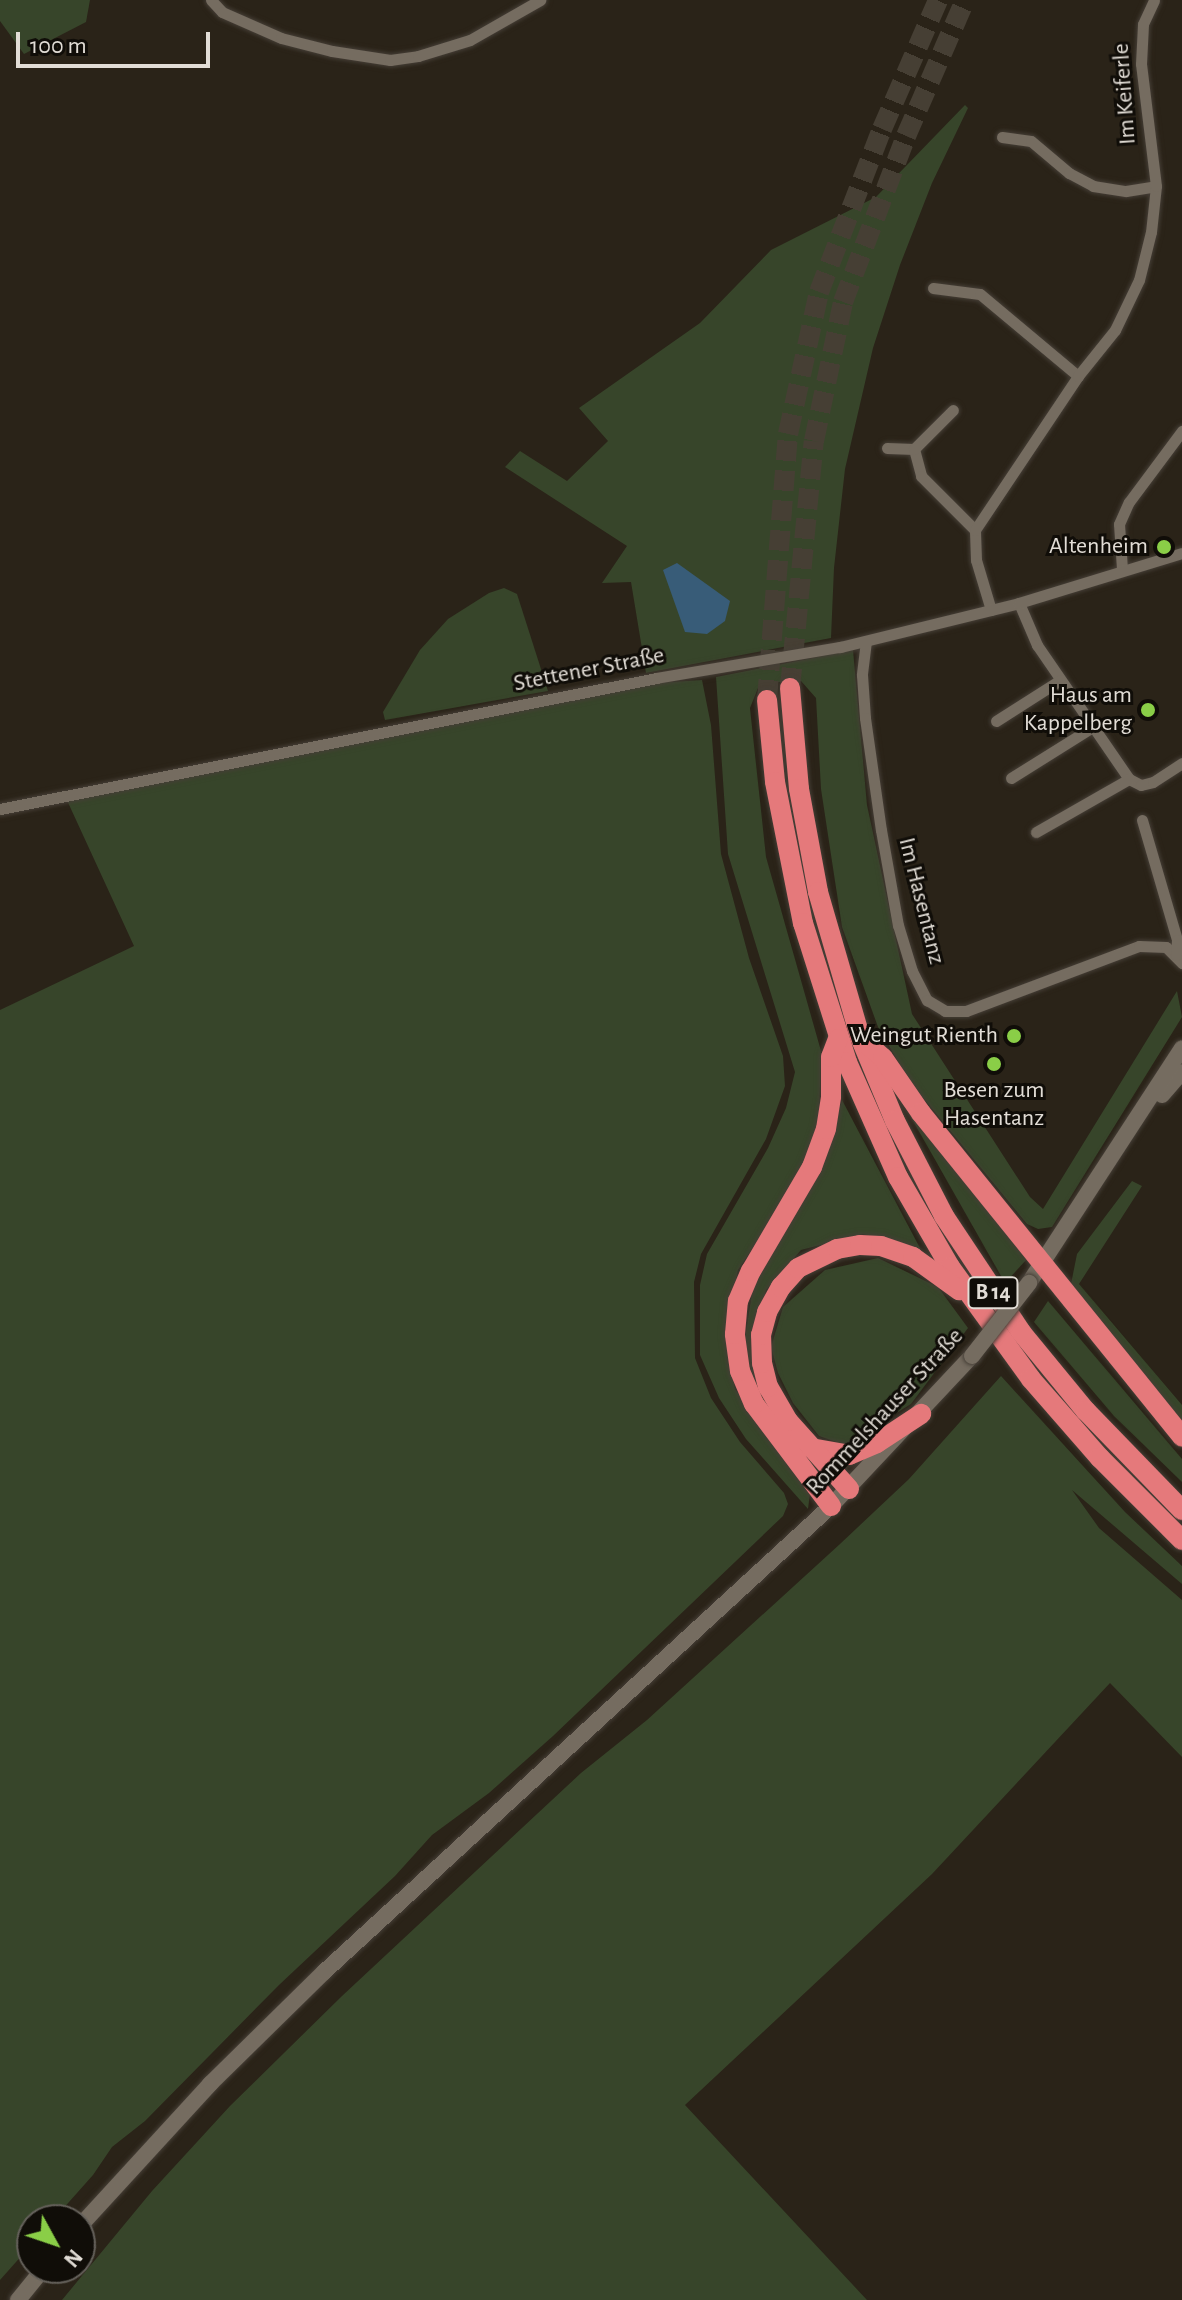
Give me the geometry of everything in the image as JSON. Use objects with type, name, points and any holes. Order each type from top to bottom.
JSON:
[{"type":"highway","name":"B 14","points":[[790,688],[809,852],[833,952],[860,1037],[895,1121],[927,1185],[998,1301],[1070,1394],[1182,1510]]},
{"type":"highway","name":"B 14","points":[[767,700],[788,858],[803,923],[838,1039],[898,1177],[972,1299],[1053,1406],[1182,1540]]},
{"type":"highway","name":"B 14","points":[[860,1037],[883,1058],[921,1113],[1044,1263]]},
{"type":"highway","points":[[831,1506],[754,1404],[740,1371],[735,1334],[738,1301],[751,1271],[812,1167],[826,1129],[831,1057],[838,1039]]},
{"type":"highway","name":"B 14","points":[[849,1489],[788,1421],[768,1387],[762,1363],[761,1335],[767,1312],[781,1287],[798,1268],[837,1249],[881,1246],[913,1257],[972,1299]]},
{"type":"highway","points":[[1044,1263],[1182,1437]]},
{"type":"highway","points":[[811,1448],[849,1455],[877,1443],[921,1414]]},
{"type":"main road","name":"Rommelshauser Straße","points":[[96,2209],[210,2084],[324,1972],[738,1594],[849,1489],[921,1414],[972,1356],[1044,1263],[1182,1048]]},
{"type":"main road","points":[[1117,1152],[1182,1072]]},
{"type":"main road","points":[[18,2300],[31,2284]]},
{"type":"street","points":[[211,0],[222,12],[281,38],[332,51],[390,60],[418,56],[470,40],[540,0]]},
{"type":"street","name":"Im Keiferle","points":[[975,530],[1078,376],[1115,330],[1139,280],[1151,232],[1156,186],[1141,64],[1143,24],[1154,0]]},
{"type":"street","points":[[1002,137],[1031,141],[1069,173],[1093,186],[1126,191],[1156,186]]},
{"type":"street","points":[[933,288],[980,294],[1078,376]]},
{"type":"street","points":[[887,448],[914,449],[953,410]]},
{"type":"street","points":[[1122,569],[1119,524],[1129,502],[1182,431]]},
{"type":"street","points":[[914,449],[921,476],[975,530],[976,560],[991,610]]},
{"type":"street","name":"Stettener Straße","points":[[0,809],[656,678],[866,641],[1019,603],[1182,553]]},
{"type":"street","points":[[1019,603],[1037,645],[1091,728],[1129,779],[1141,785],[1153,782],[1182,763]]},
{"type":"street","name":"Im Hasentanz","points":[[866,641],[862,675],[864,703],[881,830],[898,925],[912,971],[927,1000],[945,1011],[966,1011],[1139,946],[1166,947],[1179,959]]},
{"type":"street","points":[[996,721],[1060,680]]},
{"type":"street","points":[[1011,778],[1091,728]]},
{"type":"street","points":[[1036,832],[1129,779]]},
{"type":"street","name":"Im Hasentanz","points":[[1142,820],[1177,940],[1179,959]]},
{"type":"green space","points":[[0,0],[90,0],[86,22],[24,54],[0,21]]},
{"type":"green space","points":[[965,105],[968,108],[932,183],[900,265],[873,348],[845,469],[834,568],[831,638],[646,673],[631,582],[602,583],[627,546],[505,467],[520,451],[567,481],[608,441],[579,408],[700,323],[771,250],[876,197]]},
{"type":"green space","points":[[504,588],[517,594],[548,691],[385,720],[383,712],[420,650],[448,619],[489,593]]},
{"type":"green space","points":[[853,650],[867,805],[912,1014],[1030,1197],[1043,1209],[1177,991],[1182,1017],[1052,1227],[1038,1229],[1027,1224],[910,1082],[878,1027],[842,927],[821,789],[816,698],[801,681],[760,683],[750,708],[766,857],[821,1051],[819,1121],[798,1180],[738,1270],[725,1337],[735,1389],[810,1493],[808,1509],[746,1439],[719,1398],[700,1355],[700,1285],[707,1254],[768,1148],[786,1108],[795,1072],[728,854],[716,677]]},
{"type":"green space","points":[[702,680],[711,725],[721,854],[749,958],[783,1056],[785,1086],[766,1139],[701,1254],[694,1282],[695,1358],[711,1398],[740,1442],[784,1493],[788,1504],[783,1516],[553,1736],[489,1793],[432,1835],[395,1876],[279,1985],[145,2121],[112,2147],[67,2204],[16,2204],[16,2262],[0,2280],[0,1010],[134,946],[65,796],[654,683]]},
{"type":"green space","points":[[842,1100],[921,1250],[863,1234],[801,1250],[766,1290],[753,1349],[831,1486],[777,1424],[753,1383],[744,1345],[753,1286],[818,1176]]},
{"type":"green space","points":[[908,1112],[1027,1259],[1005,1283]]},
{"type":"green space","points":[[1132,1181],[1142,1186],[1079,1284],[1182,1405],[1182,1421],[1071,1284],[1077,1254]]},
{"type":"green space","points":[[878,1258],[938,1287],[968,1328],[911,1404],[845,1445],[819,1436],[793,1403],[778,1373],[771,1347],[783,1307],[825,1270]]},
{"type":"green space","points":[[1048,1301],[1182,1459],[1182,1482],[1114,1416],[1034,1322]]},
{"type":"green space","points":[[1001,1376],[1125,1512],[1182,1566],[1182,1584],[1072,1490],[1099,1528],[1182,1600],[1182,1757],[1110,1683],[932,1874],[685,2105],[867,2300],[62,2300],[75,2284],[96,2284],[96,2259],[152,2191],[230,2106],[342,1996],[581,1773],[647,1720],[909,1479]]},
{"type":"water","points":[[677,563],[730,601],[725,621],[707,634],[685,632],[663,570]]},
{"type":"tunnel","points":[[767,700],[788,434],[819,292],[882,129],[938,0]]},
{"type":"tunnel","points":[[790,688],[814,441],[843,302],[906,136],[965,0]]},
{"type":"place","name":"Altenheim","points":[[1164,547]]},
{"type":"place","name":"Haus am Kappelberg","points":[[1148,710]]},
{"type":"place","name":"Weingut Rienth","points":[[1014,1036]]},
{"type":"place","name":"Besen zum Hasentanz","points":[[994,1064]]}]
